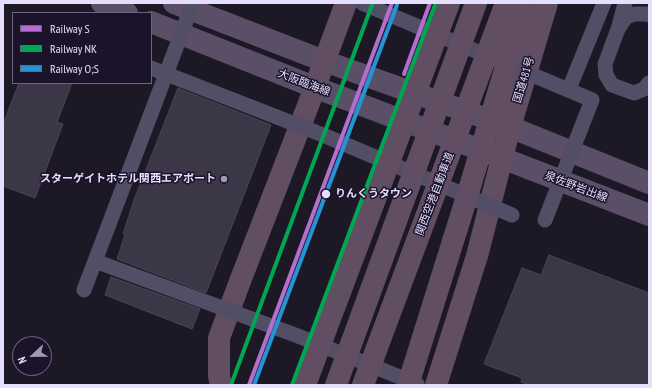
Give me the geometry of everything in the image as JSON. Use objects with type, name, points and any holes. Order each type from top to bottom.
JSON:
[{"type":"highway","points":[[221,385],[219,376],[219,338],[346,3]]},
{"type":"highway","points":[[305,385],[449,3]]},
{"type":"highway","points":[[336,385],[476,3]]},
{"type":"highway","name":"関西空港自動車道","points":[[363,385],[506,3]]},
{"type":"highway","points":[[408,385],[469,190],[525,3]]},
{"type":"highway","name":"国道481号","points":[[436,385],[477,256],[510,127],[547,3]]},
{"type":"main road","points":[[102,3],[124,12]]},
{"type":"main road","points":[[174,3],[324,61],[510,127],[649,183]]},
{"type":"main road","name":"大阪臨海線","points":[[152,22],[314,87],[502,158]]},
{"type":"main road","name":"泉佐野岩出線","points":[[502,158],[649,215]]},
{"type":"street","points":[[84,290],[193,3]]},
{"type":"street","points":[[362,3],[592,100],[545,220]]},
{"type":"street","points":[[569,89],[604,3]]},
{"type":"street","points":[[625,3],[618,29],[605,64],[606,75],[612,85],[634,93],[644,89],[649,83]]},
{"type":"street","points":[[618,29],[626,17],[635,14],[649,15]]},
{"type":"street","points":[[152,68],[323,135],[512,215]]},
{"type":"street","points":[[95,261],[298,336],[418,385]]},
{"type":"building","points":[[19,84],[72,84],[57,122],[63,124],[35,198],[3,186],[3,124]]},
{"type":"building","points":[[178,88],[271,125],[206,293],[117,259],[134,200]]},
{"type":"building","points":[[549,255],[649,293],[649,385],[529,385],[521,382],[522,378],[484,364],[522,268],[541,275]]},
{"type":"building","points":[[111,277],[200,309],[192,329],[105,295]]},
{"type":"rail line","name":"S","points":[[249,385],[392,3]]},
{"type":"rail line","name":"S","points":[[404,74],[430,3]]},
{"type":"rail line","name":"NK","points":[[231,385],[372,5]]},
{"type":"rail line","name":"O;S","points":[[254,385],[397,5]]},
{"type":"rail line","name":"NK","points":[[292,385],[435,5]]},
{"type":"place","name":"スターゲイトホテル関西エアポート","points":[[224,179]]},
{"type":"place","name":"りんくうタウン","points":[[326,194]]}]
